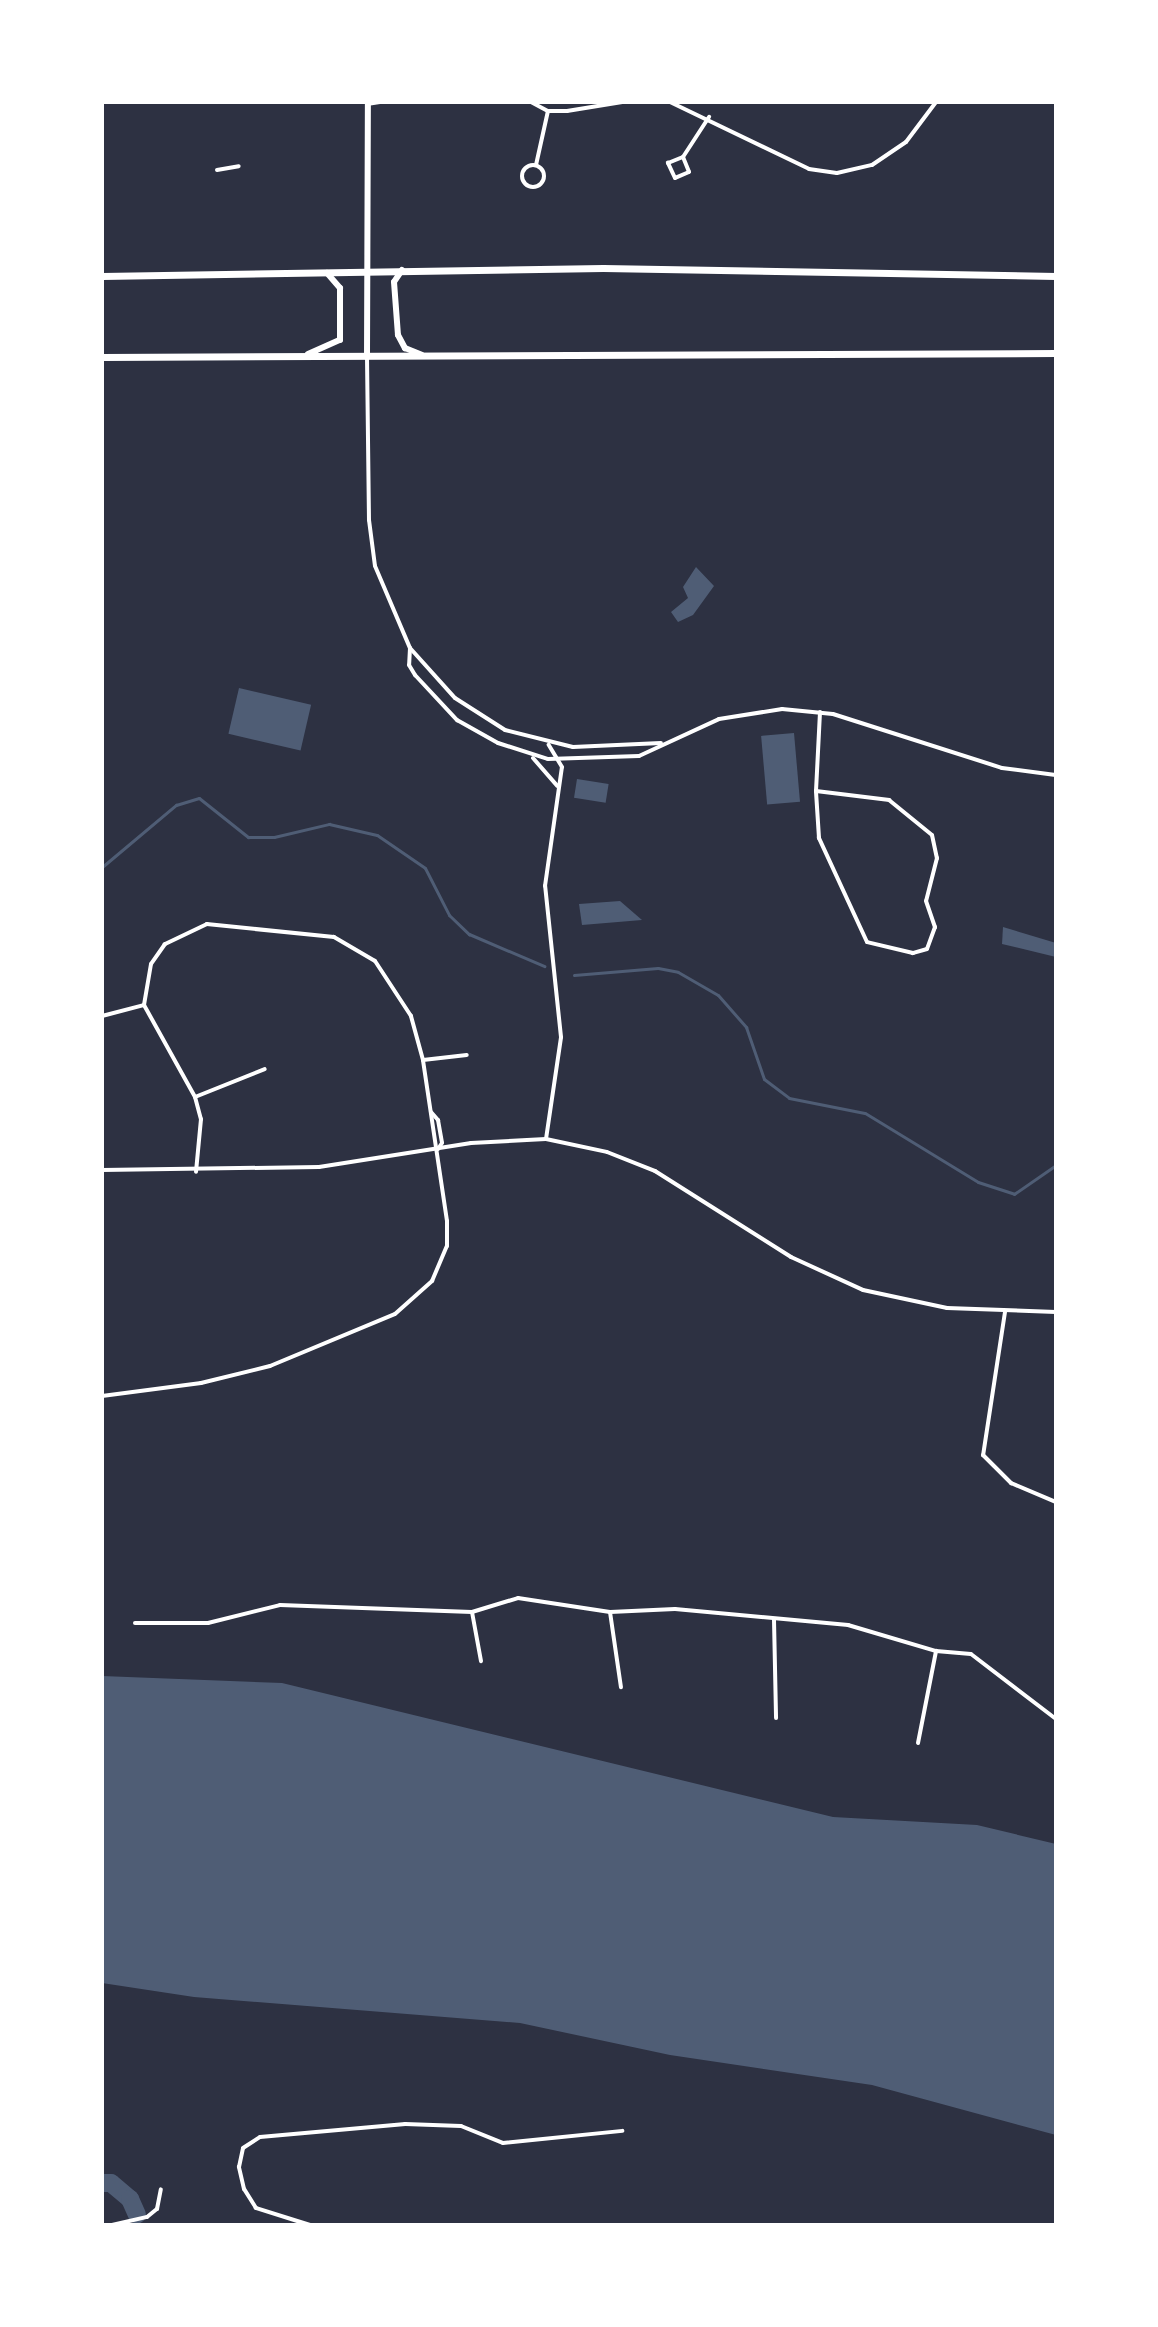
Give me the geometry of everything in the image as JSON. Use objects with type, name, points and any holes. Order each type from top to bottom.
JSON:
[{"type":"highway","points":[[102,276],[603,268],[1056,276]]},
{"type":"highway","points":[[102,357],[1056,353]]},
{"type":"street","points":[[380,102],[368,103],[369,520],[375,566],[410,648],[472,712],[548,744],[661,743]]},
{"type":"street","points":[[531,102],[548,111],[622,102]]},
{"type":"street","points":[[670,102],[709,117],[809,169],[837,173],[872,165],[906,142],[936,102]]},
{"type":"street","points":[[536,165],[522,174],[531,187],[544,179],[536,165],[548,111]]},
{"type":"street","points":[[683,157],[689,172],[675,178],[668,163],[683,157],[709,117]]},
{"type":"street","points":[[217,170],[239,166]]},
{"type":"street","points":[[402,270],[394,282],[400,342],[426,356]]},
{"type":"street","points":[[297,357],[324,351],[340,340],[340,288],[326,272]]},
{"type":"street","points":[[410,648],[409,665],[441,707],[483,736],[530,756],[546,767],[557,786]]},
{"type":"street","points":[[530,756],[560,760],[639,756],[661,743],[751,713],[820,712],[1002,768],[1056,775]]},
{"type":"street","points":[[816,791],[889,800],[932,835],[937,858],[926,901],[935,927],[927,949],[913,953],[867,942],[819,838],[816,791],[820,712]]},
{"type":"street","points":[[546,1139],[561,1037],[545,886],[560,760],[548,744]]},
{"type":"street","points":[[102,1396],[244,1374],[409,1306],[432,1281],[447,1246],[442,1180],[423,1060],[411,1016],[394,983],[375,961],[334,937],[207,924],[193,928],[165,944],[151,964],[144,1005],[195,1097],[201,1119],[196,1172]]},
{"type":"street","points":[[102,1016],[144,1005]]},
{"type":"street","points":[[423,1060],[467,1055]]},
{"type":"street","points":[[195,1097],[265,1069]]},
{"type":"street","points":[[431,1112],[438,1120],[442,1143],[438,1150]]},
{"type":"street","points":[[102,1170],[196,1172],[319,1167],[546,1139],[607,1152],[655,1171],[791,1257],[863,1290],[947,1308],[1056,1312]]},
{"type":"street","points":[[1005,1312],[983,1455],[1011,1483],[1056,1502]]},
{"type":"street","points":[[135,1623],[208,1623],[280,1605],[472,1612],[518,1598],[610,1612],[675,1609],[848,1625],[936,1651],[971,1654],[1056,1719]]},
{"type":"street","points":[[472,1612],[481,1661]]},
{"type":"street","points":[[610,1612],[621,1687]]},
{"type":"street","points":[[774,1620],[776,1718]]},
{"type":"street","points":[[918,1743],[936,1651]]},
{"type":"street","points":[[310,2225],[256,2208],[244,2189],[239,2167],[243,2148],[260,2137],[405,2124],[461,2126],[503,2143],[622,2131]]},
{"type":"street","points":[[112,2225],[147,2217],[157,2209],[161,2189]]},
{"type":"water","points":[[696,567],[714,586],[693,615],[678,622],[671,612],[688,598],[683,587]]},
{"type":"water","points":[[239,688],[311,705],[301,750],[228,734]]},
{"type":"water","points":[[794,733],[800,802],[767,805],[761,736]]},
{"type":"water","points":[[577,779],[609,784],[606,803],[574,798]]},
{"type":"water","points":[[620,901],[642,920],[582,925],[579,904]]},
{"type":"water","points":[[1003,927],[1056,943],[1056,957],[1002,944]]},
{"type":"water","points":[[102,1676],[282,1683],[833,1817],[977,1825],[1056,1844],[1056,2135],[872,2085],[670,2055],[520,2023],[194,1997],[102,1983]]},
{"type":"waterway","points":[[102,867],[176,805],[199,798],[248,837],[274,837],[329,824],[377,835],[425,868],[449,915],[469,934],[544,966]]},
{"type":"waterway","points":[[574,975],[658,968],[678,972],[718,995],[746,1027],[764,1079],[789,1098],[865,1113],[978,1182],[1014,1194],[1056,1165]]},
{"type":"waterway","points":[[102,2183],[111,2183],[130,2199],[137,2215]]}]
